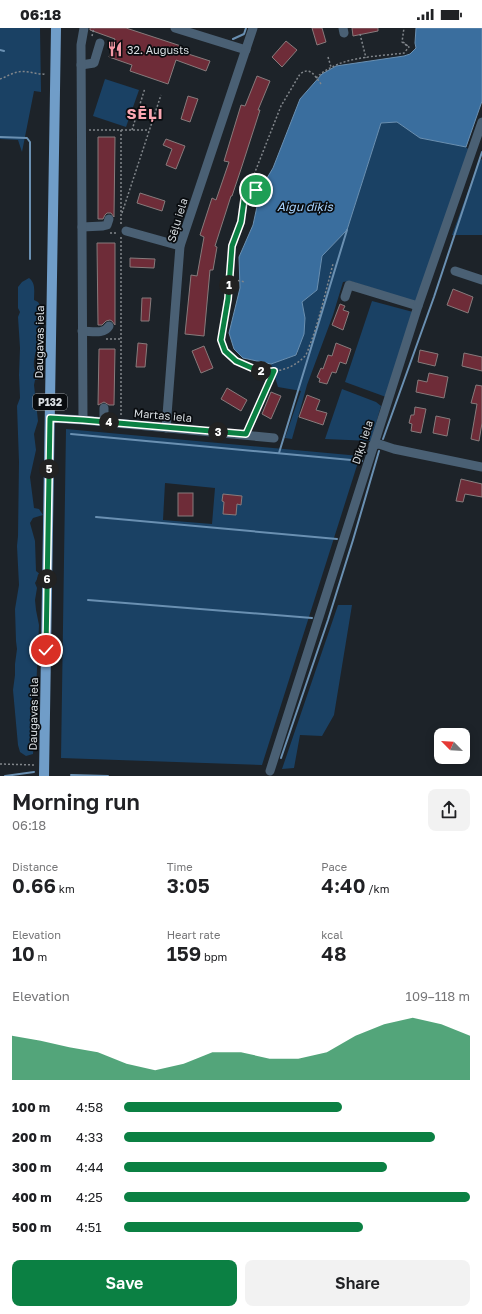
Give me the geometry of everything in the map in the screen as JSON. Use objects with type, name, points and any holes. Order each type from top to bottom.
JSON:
[{"type":"main road","name":"Daugavas iela","points":[[44,776],[56,28]]},
{"type":"street","points":[[83,420],[81,46],[84,28]]},
{"type":"street","points":[[175,28],[246,50]]},
{"type":"street","name":"Sēļu iela","points":[[166,428],[180,246],[253,28]]},
{"type":"street","points":[[81,65],[94,63],[100,43]]},
{"type":"street","name":"Dīķu iela","points":[[270,771],[418,306],[482,122]]},
{"type":"street","points":[[82,227],[107,225],[109,219]]},
{"type":"street","points":[[123,231],[180,246]]},
{"type":"street","points":[[455,271],[482,280]]},
{"type":"street","points":[[345,297],[349,285],[418,306]]},
{"type":"street","points":[[82,331],[103,332],[107,330],[109,326]]},
{"type":"street","points":[[104,408],[104,422]]},
{"type":"street","name":"Martas iela","points":[[50,418],[246,434],[274,438]]},
{"type":"street","points":[[373,445],[379,444],[394,449],[482,467]]},
{"type":"path","points":[[316,78],[324,70],[346,61],[404,53],[409,47],[402,42],[404,28]]},
{"type":"path","points":[[360,34],[366,58]]},
{"type":"path","points":[[328,58],[331,67]]},
{"type":"path","points":[[321,84],[311,71],[304,71],[300,74],[285,98],[244,200],[241,222],[232,246],[228,299],[222,329],[222,344],[228,355],[240,364],[266,372],[292,366],[306,355],[314,333],[333,264]]},
{"type":"path","points":[[0,79],[18,72],[40,75],[55,72]]},
{"type":"path","points":[[132,130],[145,88]]},
{"type":"path","points":[[121,216],[160,95]]},
{"type":"path","points":[[87,130],[149,130]]},
{"type":"path","points":[[121,130],[121,216],[123,231],[121,424]]},
{"type":"path","points":[[249,186],[263,194]]},
{"type":"path","points":[[229,278],[245,282]]},
{"type":"path","points":[[246,434],[274,371]]},
{"type":"path","points":[[0,764],[44,765]]},
{"type":"shaded area","points":[[0,28],[40,28],[41,92],[34,91],[22,152],[18,140],[0,139]]},
{"type":"shaded area","points":[[105,79],[139,90],[126,127],[93,116]]},
{"type":"shaded area","points":[[397,122],[420,138],[466,147],[470,151],[416,302],[350,281],[343,282],[333,315],[307,385],[292,439],[285,438],[301,391],[278,387],[271,364],[297,355],[305,318],[302,302],[317,290],[322,256],[347,230],[381,123]]},
{"type":"shaded area","points":[[482,159],[482,235],[452,235],[479,161]]},
{"type":"shaded area","points":[[29,278],[34,285],[34,300],[38,302],[45,314],[40,324],[34,364],[34,369],[39,379],[35,380],[34,385],[38,421],[34,434],[36,450],[30,477],[34,508],[39,509],[43,515],[33,518],[30,523],[35,541],[36,571],[41,575],[35,583],[37,588],[35,600],[39,625],[36,691],[31,697],[36,707],[33,754],[26,756],[20,752],[18,745],[13,690],[17,649],[15,609],[19,585],[17,546],[19,462],[17,406],[20,398],[20,348],[18,317],[20,312],[18,308],[18,287],[22,282]]},
{"type":"shaded area","points":[[372,301],[413,312],[386,397],[345,382]]},
{"type":"shaded area","points":[[342,389],[376,402],[381,406],[371,441],[325,439]]},
{"type":"shaded area","points":[[66,429],[360,456],[262,765],[61,758]],"holes":[[[165,483],[215,488],[212,524],[163,520]]]},
{"type":"shaded area","points":[[338,605],[352,605],[334,715],[322,736],[300,735],[294,768],[282,769]]},
{"type":"water","name":"Aigu dīķis","points":[[416,28],[482,28],[482,101],[466,147],[420,138],[397,122],[381,123],[347,230],[322,256],[317,290],[302,302],[305,318],[304,334],[296,355],[271,364],[243,358],[234,349],[229,333],[240,288],[239,257],[253,225],[261,188],[273,168],[300,99],[322,74],[336,66],[410,54],[416,48]]},
{"type":"building","points":[[90,28],[126,28],[181,46],[179,51],[210,61],[206,71],[176,60],[168,84],[130,71],[132,65],[109,57],[115,39],[90,30]]},
{"type":"building","points":[[312,28],[322,28],[326,42],[317,45]]},
{"type":"building","points":[[352,28],[378,28],[378,31],[353,36]]},
{"type":"building","points":[[286,41],[297,50],[282,67],[272,57]]},
{"type":"building","points":[[257,76],[270,81],[258,110],[260,110],[215,246],[217,247],[213,270],[210,270],[204,336],[185,334],[191,275],[197,276],[204,237],[200,235],[212,198],[216,200],[229,162],[224,161],[241,105],[245,106]]},
{"type":"building","points":[[188,96],[198,99],[190,122],[181,119]]},
{"type":"building","points":[[98,137],[115,137],[114,217],[111,213],[107,213],[103,219],[98,219]]},
{"type":"building","points":[[166,139],[185,146],[176,169],[166,165],[172,149],[163,145]]},
{"type":"building","points":[[140,193],[165,201],[162,211],[137,203]]},
{"type":"building","points":[[97,243],[115,243],[115,325],[110,320],[106,321],[102,325],[98,325]]},
{"type":"building","points":[[130,258],[155,259],[154,268],[130,267]]},
{"type":"building","points":[[453,289],[473,297],[468,313],[447,305]]},
{"type":"building","points":[[142,298],[151,298],[149,321],[141,321]]},
{"type":"building","points":[[340,304],[345,306],[343,310],[349,312],[343,330],[332,325]]},
{"type":"building","points":[[138,343],[147,344],[145,367],[136,367]]},
{"type":"building","points":[[336,343],[351,349],[346,364],[340,362],[336,373],[332,372],[327,384],[319,382],[320,379],[317,377],[321,368],[323,369],[328,355],[332,356]]},
{"type":"building","points":[[204,346],[213,368],[201,373],[192,351]]},
{"type":"building","points":[[99,349],[115,349],[114,405],[109,405],[104,402],[98,405]]},
{"type":"building","points":[[420,350],[438,354],[435,366],[418,362]]},
{"type":"building","points":[[464,353],[482,357],[482,371],[462,366]]},
{"type":"building","points":[[429,373],[448,377],[444,398],[416,392],[418,380],[427,382]]},
{"type":"building","points":[[476,385],[482,386],[482,423],[479,441],[471,439],[477,404],[471,403]]},
{"type":"building","points":[[227,388],[247,400],[241,411],[221,399]]},
{"type":"building","points":[[271,392],[281,396],[271,419],[262,414]]},
{"type":"building","points":[[307,395],[320,400],[316,410],[327,413],[323,425],[299,417]]},
{"type":"building","points":[[415,407],[426,409],[421,433],[411,431],[412,424],[409,423],[411,415],[414,415]]},
{"type":"building","points":[[436,416],[450,419],[447,436],[433,433]]},
{"type":"building","points":[[461,479],[482,484],[482,497],[465,494],[463,502],[456,501]]},
{"type":"building","points":[[178,493],[193,493],[193,516],[178,516]]},
{"type":"building","points":[[223,494],[242,496],[241,505],[237,504],[236,515],[223,514]]},
{"type":"waterway","points":[[233,39],[244,34],[246,28]]},
{"type":"waterway","points":[[0,50],[4,51]]},
{"type":"waterway","points":[[0,137],[27,138],[30,142],[30,259]]},
{"type":"waterway","points":[[383,439],[434,297],[482,152]]},
{"type":"waterway","points":[[279,453],[347,230]]},
{"type":"waterway","points":[[71,434],[362,461]]},
{"type":"waterway","points":[[281,758],[328,620],[379,451]]},
{"type":"waterway","points":[[96,517],[337,539]]},
{"type":"waterway","points":[[88,600],[312,618]]},
{"type":"waterway","points":[[5,776],[34,772]]},
{"type":"waterway","points":[[71,775],[108,776]]},
{"type":"place","name":"32. Augusts","points":[[115,49]]},
{"type":"district","name":"SĒĻI","points":[[145,113]]},
{"type":"route","points":[[46,650],[50,418],[246,434],[274,371],[266,372],[240,364],[228,355],[221,340],[230,282],[229,278],[232,246],[241,222],[244,200],[249,186],[256,190]]}]
